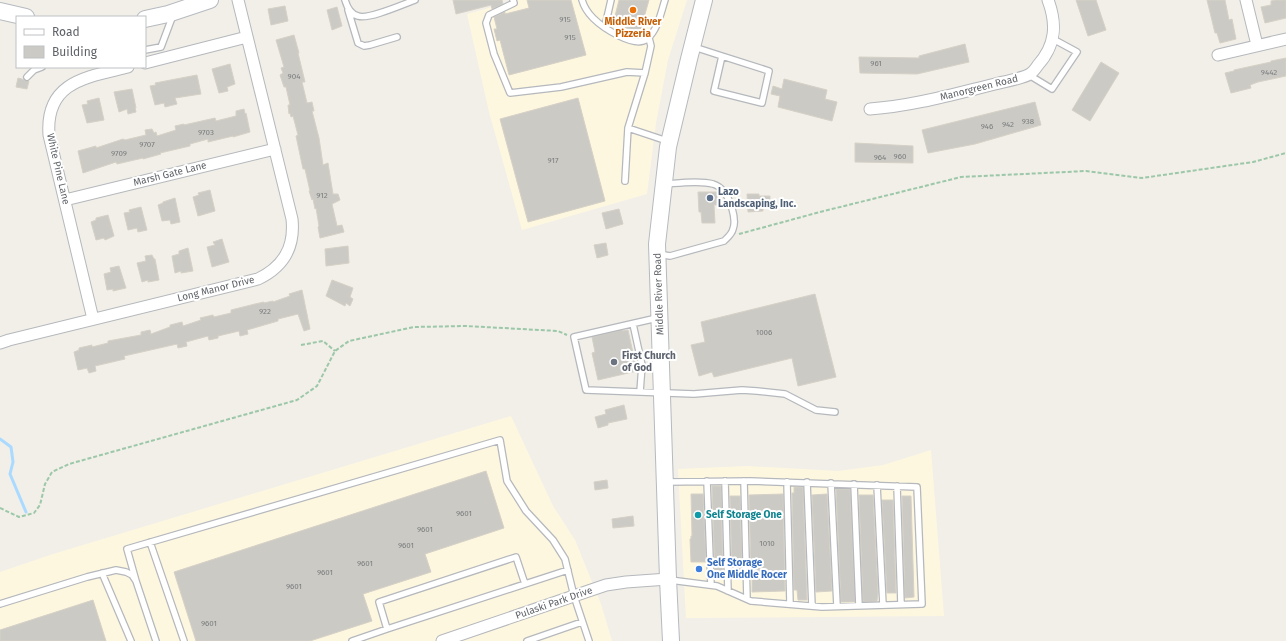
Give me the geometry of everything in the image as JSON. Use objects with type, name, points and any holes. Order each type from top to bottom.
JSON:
[{"type":"street","points":[[146,19],[174,12],[210,0]]},
{"type":"street","name":"Long Manor Drive","points":[[0,343],[258,279],[268,274],[284,259],[289,250],[292,239],[292,219],[238,0]]},
{"type":"street","name":"Middle River Road","points":[[671,641],[658,254],[660,212],[669,142],[704,0]]},
{"type":"street","name":"Manorgreen Road","points":[[870,110],[936,99],[1029,75],[1043,59],[1053,39],[1054,25],[1048,0]]},
{"type":"street","points":[[1246,0],[1257,45]]},
{"type":"street","points":[[2,13],[20,16]]},
{"type":"street","points":[[146,63],[247,37]]},
{"type":"street","points":[[1218,54],[1286,39]]},
{"type":"street","name":"White Pine Lane","points":[[93,319],[49,135],[49,117],[58,97],[74,83],[83,78],[124,68]]},
{"type":"street","name":"Marsh Gate Lane","points":[[65,200],[275,148]]},
{"type":"street","name":"Pulaski Park Drive","points":[[442,641],[606,585],[668,579]]},
{"type":"lane","points":[[345,0],[358,43],[364,46],[397,37]]},
{"type":"lane","points":[[347,8],[359,17],[415,0]]},
{"type":"lane","points":[[513,0],[514,3],[489,15],[486,24],[494,54],[510,93],[561,87],[627,72],[645,73]]},
{"type":"lane","points":[[582,0],[592,18],[602,26],[622,37],[643,42],[655,29],[665,0]]},
{"type":"lane","points":[[607,29],[606,22],[611,0]]},
{"type":"lane","points":[[146,50],[161,47],[174,12]]},
{"type":"lane","points":[[626,181],[628,128],[645,73],[651,46],[648,38]]},
{"type":"lane","points":[[1029,75],[1052,89],[1077,52],[1053,39]]},
{"type":"lane","points":[[692,46],[769,71],[762,103],[714,91],[722,56]]},
{"type":"lane","points":[[27,77],[34,70],[39,68]]},
{"type":"lane","points":[[628,128],[669,142]]},
{"type":"lane","points":[[658,254],[670,256],[724,241],[729,237],[734,228],[735,221],[723,190],[714,184],[663,184]]},
{"type":"lane","points":[[660,317],[574,337],[586,390],[694,394],[742,390],[757,391],[785,394],[816,410],[835,412]]},
{"type":"lane","points":[[633,324],[642,365],[640,392]]},
{"type":"lane","points":[[156,641],[127,549],[500,440],[507,481],[526,512],[553,540],[565,559],[574,596],[588,641]]},
{"type":"lane","points":[[707,481],[711,585]]},
{"type":"lane","points":[[725,481],[728,591]]},
{"type":"lane","points":[[744,481],[747,599]]},
{"type":"lane","points":[[665,482],[807,482],[917,487],[922,604],[812,606],[751,601],[716,586],[668,579]]},
{"type":"lane","points":[[787,482],[790,604]]},
{"type":"lane","points":[[807,482],[812,606]]},
{"type":"lane","points":[[831,483],[837,606]]},
{"type":"lane","points":[[854,484],[859,606]]},
{"type":"lane","points":[[877,485],[882,605]]},
{"type":"lane","points":[[897,486],[901,604]]},
{"type":"lane","points":[[150,542],[184,641]]},
{"type":"lane","points":[[387,629],[379,602],[516,557],[525,584]]},
{"type":"lane","points":[[0,604],[87,577],[116,570],[132,575],[136,580]]},
{"type":"lane","points":[[352,641],[568,570]]},
{"type":"lane","points":[[102,573],[131,641]]},
{"type":"lane","points":[[527,641],[582,622]]},
{"type":"path","points":[[729,237],[820,212],[961,178],[1086,172],[1142,178],[1253,162],[1286,153]]},
{"type":"path","points":[[0,508],[19,517],[34,513],[40,506],[45,484],[52,472],[69,464],[297,400],[317,386],[335,351],[349,341],[414,327],[466,326],[558,331],[574,337]]},
{"type":"path","points":[[301,344],[323,341],[335,351]]},
{"type":"shaded area","points":[[517,0],[687,0],[668,60],[656,123],[647,194],[522,230],[489,112],[467,14]]},
{"type":"shaded area","points":[[511,416],[553,506],[575,540],[601,604],[612,641],[0,641],[0,572],[53,554]]},
{"type":"shaded area","points":[[931,450],[944,616],[686,618],[678,469],[747,466],[838,471],[883,465]]},
{"type":"building","points":[[453,0],[502,0],[503,4],[492,9],[491,5],[456,14]]},
{"type":"building","points":[[527,0],[571,0],[586,55],[509,75],[500,40],[497,41],[494,29],[497,29],[494,17],[505,12],[505,14],[529,8]]},
{"type":"building","points":[[619,0],[649,0],[640,32],[613,24]]},
{"type":"building","points":[[1076,0],[1096,0],[1106,30],[1088,36]]},
{"type":"building","points":[[1207,0],[1225,0],[1229,20],[1232,19],[1236,39],[1220,43],[1217,33],[1215,33]]},
{"type":"building","points":[[1286,0],[1286,18],[1265,23],[1261,7],[1271,5],[1271,1]]},
{"type":"building","points":[[285,6],[288,21],[271,25],[268,9]]},
{"type":"building","points":[[337,7],[342,26],[332,30],[327,10]]},
{"type":"building","points":[[294,35],[305,82],[302,82],[307,103],[312,102],[314,111],[312,111],[319,138],[323,165],[328,163],[333,194],[338,194],[340,200],[332,204],[337,226],[342,225],[344,232],[320,238],[316,208],[315,209],[313,199],[312,200],[309,191],[305,169],[303,169],[296,136],[298,135],[293,116],[291,117],[290,113],[289,114],[288,105],[290,105],[286,87],[284,87],[280,75],[283,73],[281,68],[284,67],[276,40]]},
{"type":"building","points":[[965,44],[969,62],[917,74],[860,73],[859,57],[919,58],[919,56]]},
{"type":"building","points":[[1286,58],[1286,76],[1258,82],[1250,85],[1251,88],[1231,93],[1225,73]]},
{"type":"building","points":[[1101,62],[1119,73],[1090,121],[1072,110]]},
{"type":"building","points":[[230,64],[235,84],[227,87],[228,91],[219,93],[212,69]]},
{"type":"building","points":[[197,75],[201,94],[175,98],[177,104],[165,107],[164,103],[155,105],[150,86],[156,85],[155,83]]},
{"type":"building","points":[[18,78],[29,81],[27,89],[16,87]]},
{"type":"building","points":[[784,79],[827,90],[825,99],[837,102],[832,121],[778,107],[780,96],[771,94],[773,86],[782,89]]},
{"type":"building","points":[[132,89],[136,112],[128,114],[127,109],[119,112],[114,92]]},
{"type":"building","points":[[99,98],[104,120],[87,123],[82,105],[88,104],[87,101]]},
{"type":"building","points":[[578,98],[605,201],[528,222],[500,119]]},
{"type":"building","points":[[1035,102],[1041,125],[975,144],[928,153],[922,130]]},
{"type":"building","points":[[244,109],[250,132],[208,142],[208,139],[190,144],[190,146],[160,153],[161,154],[143,159],[117,164],[116,162],[83,173],[78,151],[96,146],[96,148],[123,139],[125,140],[146,135],[145,130],[152,129],[154,133],[156,132],[157,136],[176,130],[175,126],[215,118],[216,121],[236,116],[236,111]]},
{"type":"building","points":[[855,143],[913,146],[913,163],[855,162]]},
{"type":"building","points":[[210,190],[215,211],[198,216],[193,197],[199,195],[198,193]]},
{"type":"building","points":[[698,192],[717,192],[718,205],[714,205],[715,223],[702,223],[701,212],[699,212]]},
{"type":"building","points":[[747,194],[770,196],[770,207],[763,207],[763,211],[748,212]]},
{"type":"building","points":[[175,198],[180,222],[171,224],[170,220],[162,221],[158,205]]},
{"type":"building","points":[[141,207],[147,230],[138,232],[137,228],[128,230],[124,213]]},
{"type":"building","points":[[619,209],[623,224],[606,229],[602,213]]},
{"type":"building","points":[[108,215],[114,236],[105,240],[104,238],[96,240],[91,222],[96,220],[96,218]]},
{"type":"building","points":[[222,239],[229,262],[212,267],[207,247],[215,245],[213,242]]},
{"type":"building","points":[[606,243],[608,255],[597,258],[594,245]]},
{"type":"building","points":[[348,246],[349,263],[326,266],[325,249]]},
{"type":"building","points":[[188,248],[193,271],[181,273],[181,271],[175,273],[172,256],[179,254],[179,251]]},
{"type":"building","points":[[152,255],[155,259],[159,280],[148,282],[148,280],[142,282],[137,263],[146,261],[145,256]]},
{"type":"building","points":[[119,266],[126,288],[113,291],[113,289],[107,290],[104,274],[111,272],[110,268]]},
{"type":"building","points":[[332,280],[353,288],[350,297],[353,299],[350,306],[346,303],[345,306],[326,296]]},
{"type":"building","points":[[302,290],[310,329],[304,331],[298,314],[278,319],[278,321],[247,330],[248,334],[240,336],[239,331],[218,336],[218,338],[209,340],[208,336],[186,342],[187,346],[178,348],[177,344],[124,356],[125,359],[95,366],[96,371],[89,373],[87,368],[78,370],[74,352],[79,350],[79,348],[92,345],[92,347],[108,343],[108,341],[141,335],[141,332],[150,330],[151,334],[170,327],[170,325],[182,322],[183,326],[201,320],[200,318],[213,315],[214,317],[231,313],[231,310],[264,302],[273,302],[290,296],[289,294]]},
{"type":"building","points":[[815,294],[836,377],[798,386],[792,358],[714,377],[712,372],[699,376],[691,345],[705,342],[701,322]]},
{"type":"building","name":"First Church of God","points":[[628,330],[637,371],[598,380],[592,353],[595,352],[592,337]]},
{"type":"building","points":[[624,405],[627,419],[608,423],[608,425],[598,428],[595,417],[606,414],[605,410]]},
{"type":"building","points":[[486,471],[504,528],[425,554],[431,572],[363,594],[372,621],[310,641],[196,641],[174,572]]},
{"type":"building","points":[[607,480],[608,488],[595,490],[594,482]]},
{"type":"building","points":[[712,486],[721,486],[723,579],[715,579]]},
{"type":"building","points":[[794,487],[803,487],[807,600],[798,600],[797,590],[794,590],[792,493],[794,493]]},
{"type":"building","points":[[836,489],[850,489],[855,602],[841,602]]},
{"type":"building","name":"Self Storage One","points":[[691,494],[703,494],[706,562],[691,562]]},
{"type":"building","points":[[783,494],[785,591],[752,592],[749,495]]},
{"type":"building","points":[[827,494],[832,591],[816,592],[812,495]]},
{"type":"building","points":[[859,495],[873,495],[878,593],[877,601],[863,602]]},
{"type":"building","points":[[730,496],[740,496],[742,571],[732,571]]},
{"type":"building","points":[[902,496],[911,496],[914,597],[905,598]]},
{"type":"building","points":[[882,500],[893,500],[896,593],[887,593]]},
{"type":"building","points":[[633,516],[634,526],[613,528],[612,519]]},
{"type":"building","points":[[93,600],[106,641],[0,641],[0,630]]},
{"type":"waterway","points":[[0,439],[11,447],[13,462],[10,474],[26,512]]},
{"type":"place","name":"Middle River Pizzeria","points":[[633,10]]},
{"type":"place","name":"Lazo Landscaping, Inc.","points":[[710,198]]},
{"type":"place","name":"First Church of God","points":[[614,362]]},
{"type":"place","name":"Self Storage One","points":[[698,515]]},
{"type":"place","name":"Self Storage One Middle Rocer","points":[[699,569]]}]
